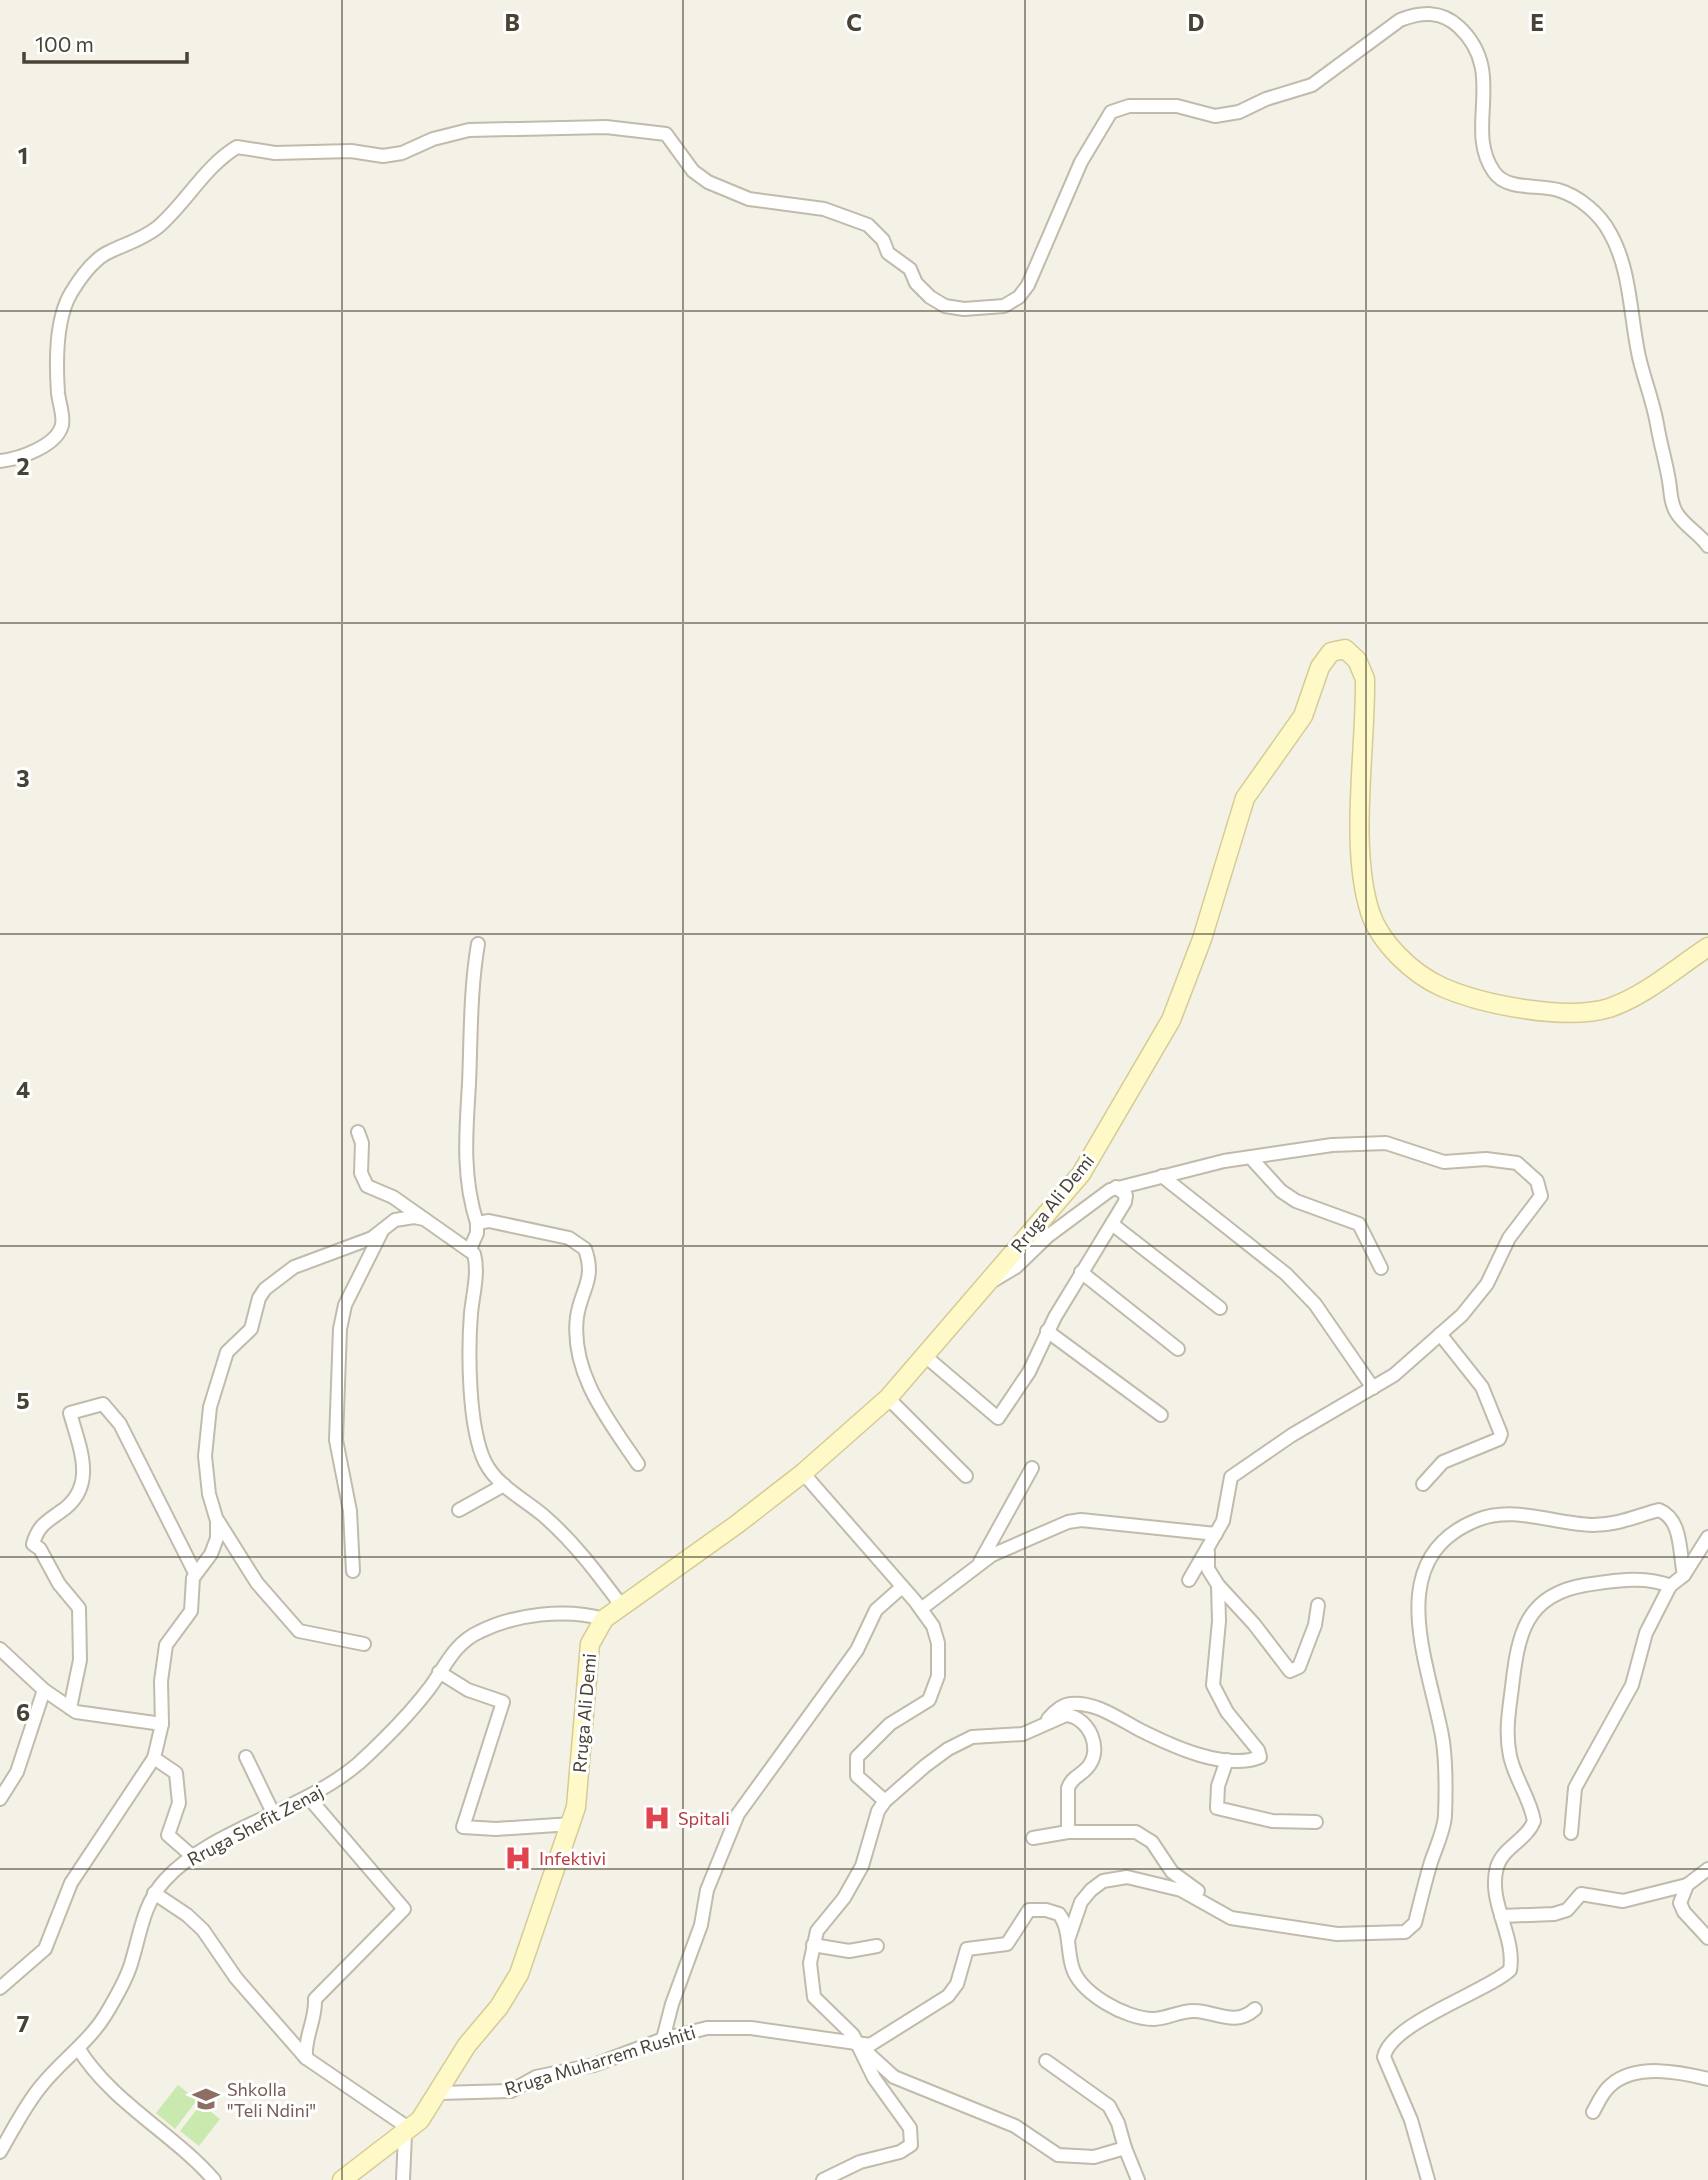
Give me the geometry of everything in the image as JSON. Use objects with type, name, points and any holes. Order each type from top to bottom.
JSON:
[{"type":"main road","name":"Rruga Ali Demi","points":[[342,2180],[407,2132],[439,2093],[467,2045],[499,2007],[519,1974],[572,1824],[590,1644],[604,1619],[736,1525],[803,1473],[888,1398],[981,1286],[1081,1174],[1171,1020],[1202,939],[1245,798],[1303,716],[1320,667],[1331,652],[1345,649],[1357,660],[1365,679],[1362,868],[1371,915],[1387,944],[1411,966],[1440,986],[1456,993],[1534,1010],[1583,1013],[1631,999],[1708,947]]},
{"type":"street","points":[[0,461],[29,453],[49,441],[61,428],[63,417],[58,387],[61,323],[69,296],[90,268],[108,252],[140,240],[159,225],[211,168],[237,147],[275,153],[351,151],[383,156],[402,153],[433,139],[468,130],[606,127],[666,134],[693,171],[708,182],[749,199],[824,209],[868,225],[883,240],[888,253],[910,269],[916,283],[930,297],[945,306],[985,310],[1004,306],[1019,297],[1028,285],[1081,162],[1111,113],[1129,106],[1177,106],[1215,116],[1239,112],[1266,99],[1312,85],[1400,20],[1433,13],[1450,19],[1473,42],[1481,56],[1484,70],[1484,136],[1493,171],[1502,180],[1560,190],[1580,201],[1609,230],[1618,249],[1629,296],[1637,346],[1656,417],[1670,496],[1683,523],[1708,547]]},
{"type":"street","points":[[478,944],[471,984],[464,1151],[470,1197],[477,1223],[469,1354],[472,1403],[485,1462],[504,1485],[543,1515],[576,1547],[621,1605]]},
{"type":"street","points":[[358,1132],[362,1143],[362,1180],[368,1186],[393,1197],[424,1219],[474,1260]]},
{"type":"street","points":[[981,1286],[1016,1267],[1048,1236],[1100,1195],[1116,1187],[1224,1161],[1372,1141],[1444,1162],[1503,1160],[1529,1171],[1537,1181],[1541,1196],[1510,1238],[1487,1284],[1462,1315],[1394,1375],[1292,1434],[1231,1477],[1226,1509],[1216,1534],[1189,1580]]},
{"type":"street","points":[[1251,1158],[1281,1191],[1296,1201],[1359,1224],[1381,1268]]},
{"type":"street","points":[[1163,1176],[1286,1274],[1315,1304],[1373,1388]]},
{"type":"street","points":[[925,1356],[998,1418],[1029,1372],[1047,1331],[1112,1224],[1126,1195],[1116,1187]]},
{"type":"street","points":[[364,1644],[299,1631],[257,1583],[217,1521],[209,1494],[205,1456],[210,1407],[227,1352],[251,1329],[259,1298],[275,1281],[309,1259],[360,1243],[381,1232],[395,1220],[414,1217],[424,1219]]},
{"type":"street","points":[[477,1223],[489,1221],[534,1228],[569,1238],[585,1250],[590,1274],[578,1315],[577,1329],[585,1374],[592,1394],[638,1464]]},
{"type":"street","points":[[1112,1224],[1220,1308]]},
{"type":"street","points":[[353,1571],[350,1511],[335,1440],[340,1329],[345,1306],[381,1232]]},
{"type":"street","points":[[1081,1272],[1178,1349]]},
{"type":"street","points":[[1047,1331],[1161,1415]]},
{"type":"street","points":[[1423,1484],[1443,1462],[1499,1438],[1501,1434],[1482,1387],[1440,1334]]},
{"type":"street","points":[[888,1398],[966,1476]]},
{"type":"street","points":[[70,1708],[80,1660],[79,1608],[59,1584],[40,1549],[33,1544],[40,1526],[70,1505],[83,1487],[84,1464],[70,1413],[103,1404],[120,1424],[195,1573]]},
{"type":"street","points":[[978,1565],[1032,1468]]},
{"type":"street","points":[[803,1473],[921,1609],[933,1626],[938,1643],[939,1659],[934,1690],[929,1700],[890,1724],[866,1746],[855,1766],[862,1782],[885,1801]]},
{"type":"street","points":[[459,1510],[504,1485]]},
{"type":"street","points":[[1068,1940],[1081,1902],[1103,1881],[1114,1877],[1140,1878],[1181,1890],[1206,1906],[1231,1917],[1337,1934],[1405,1932],[1415,1923],[1445,1820],[1441,1729],[1420,1649],[1419,1617],[1425,1569],[1440,1542],[1465,1526],[1493,1515],[1514,1514],[1567,1523],[1615,1524],[1659,1510],[1668,1514],[1674,1523],[1684,1575]]},
{"type":"street","points":[[921,1609],[978,1565],[1011,1545],[1082,1520],[1216,1534]]},
{"type":"street","points":[[0,1988],[45,1949],[71,1883],[95,1852],[153,1758],[162,1724],[162,1661],[169,1639],[191,1611],[191,1585],[195,1573],[215,1548],[217,1521]]},
{"type":"street","points":[[1571,1833],[1575,1788],[1632,1685],[1646,1633],[1670,1586],[1684,1575],[1708,1537]]},
{"type":"street","points":[[1208,1549],[1208,1569],[1217,1586],[1254,1624],[1290,1671],[1299,1667],[1312,1634],[1318,1605]]},
{"type":"street","points":[[1428,2180],[1411,2120],[1384,2057],[1385,2050],[1403,2033],[1510,1969],[1495,1879],[1503,1854],[1531,1828],[1534,1821],[1515,1778],[1506,1731],[1514,1663],[1524,1625],[1538,1605],[1555,1594],[1578,1586],[1626,1580],[1660,1582],[1670,1586]]},
{"type":"street","points":[[1038,1728],[1063,1706],[1089,1705],[1164,1742],[1227,1760],[1257,1759],[1260,1754],[1227,1712],[1213,1685],[1219,1621],[1217,1586]]},
{"type":"street","points":[[663,2039],[672,2004],[701,1925],[707,1890],[738,1814],[857,1650],[876,1610],[902,1587]]},
{"type":"street","name":"Rruga Shefit Zenaj","points":[[0,2152],[42,2085],[92,2034],[122,1987],[154,1893],[192,1856],[309,1798],[343,1776],[384,1738],[429,1689],[466,1639],[497,1625],[568,1613],[604,1619]]},
{"type":"street","points":[[0,1649],[44,1690],[70,1708],[86,1714],[162,1724]]},
{"type":"street","points":[[439,1672],[468,1690],[503,1702],[463,1827],[496,1829],[572,1824]]},
{"type":"street","points":[[0,1800],[18,1772],[44,1690]]},
{"type":"street","points":[[823,2180],[860,2162],[900,2152],[911,2145],[910,2128],[874,2078],[846,2026],[814,1997],[810,1963],[813,1945],[826,1917],[844,1898],[862,1866],[874,1822],[885,1801],[948,1749],[972,1737],[1023,1734],[1066,1715],[1073,1716],[1088,1727],[1093,1747],[1088,1768],[1077,1774],[1068,1788],[1068,1832]]},
{"type":"street","points":[[246,1757],[274,1815]]},
{"type":"street","points":[[153,1758],[176,1773],[179,1803],[168,1835],[192,1856]]},
{"type":"street","points":[[1227,1760],[1215,1800],[1217,1808],[1272,1821],[1316,1822]]},
{"type":"street","points":[[306,2058],[306,2041],[316,2017],[315,1999],[404,1909],[309,1798]]},
{"type":"street","points":[[1033,1838],[1068,1832],[1136,1832],[1145,1835],[1172,1872],[1205,1898],[1206,1906]]},
{"type":"street","points":[[1708,1869],[1687,1885],[1681,1895],[1684,1912],[1708,1938]]},
{"type":"street","points":[[1501,1916],[1554,1914],[1566,1910],[1581,1894],[1623,1900],[1687,1885]]},
{"type":"street","points":[[154,1893],[187,1914],[203,1930],[236,1978],[306,2058],[407,2132],[403,2180]]},
{"type":"street","name":"Rruga Muharrem Rushiti","points":[[439,2093],[511,2091],[536,2077],[594,2065],[663,2039],[707,2028],[751,2028],[857,2044],[874,2043],[948,1996],[957,1984],[967,1950],[1007,1944],[1029,1910],[1046,1910],[1059,1914],[1068,1940],[1072,1966],[1080,1982],[1130,2015],[1160,2018],[1196,2011],[1214,2017],[1238,2018],[1255,2009]]},
{"type":"street","points":[[813,1945],[849,1951],[877,1946]]},
{"type":"street","points":[[857,2044],[894,2077],[1015,2126],[1058,2155],[1094,2157],[1125,2148]]},
{"type":"street","points":[[78,2048],[103,2084],[197,2160],[214,2180]]},
{"type":"street","points":[[1046,2061],[1109,2106],[1118,2123],[1138,2180]]},
{"type":"street","points":[[1593,2112],[1612,2084],[1626,2077],[1661,2072],[1708,2079]]},
{"type":"green space","points":[[178,2085],[197,2100],[175,2129],[156,2113]]},
{"type":"green space","points":[[201,2104],[220,2119],[199,2146],[180,2131]]},
{"type":"place","name":"Spitali","points":[[657,1818]]},
{"type":"place","name":"Infektivi","points":[[518,1858]]},
{"type":"place","name":"Shkolla \"Teli Ndini\"","points":[[206,2099]]}]
